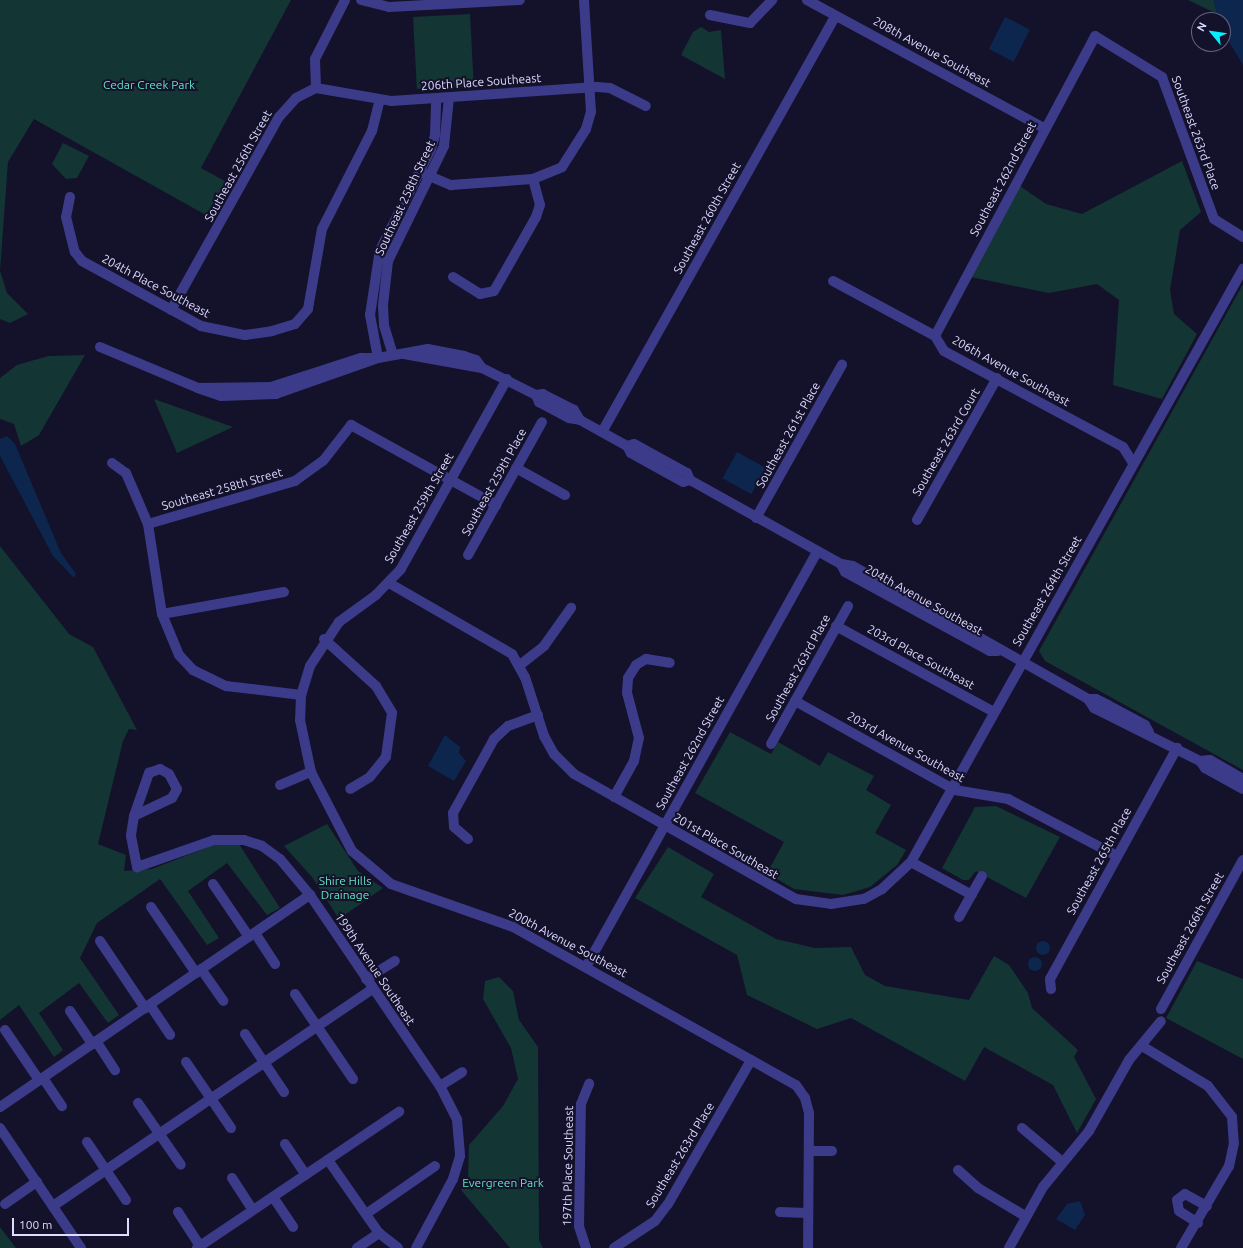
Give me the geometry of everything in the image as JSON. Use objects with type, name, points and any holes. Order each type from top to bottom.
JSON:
[{"type":"street","points":[[316,88],[315,59],[345,0]]},
{"type":"street","points":[[361,0],[389,7],[520,0]]},
{"type":"street","points":[[425,174],[451,185],[533,179],[552,174],[567,161],[589,120],[591,88],[584,0]]},
{"type":"street","points":[[710,15],[750,23],[772,0]]},
{"type":"street","name":"208th Avenue Southeast","points":[[807,0],[1044,128]]},
{"type":"street","name":"Southeast 260th Street","points":[[602,432],[835,16]]},
{"type":"street","name":"Southeast 262nd Street","points":[[935,336],[1044,128],[1095,36]]},
{"type":"street","name":"Southeast 263rd Place","points":[[1095,36],[1162,77],[1214,219],[1242,236]]},
{"type":"street","name":"206th Place Southeast","points":[[316,88],[380,100],[449,98],[610,88],[646,106]]},
{"type":"street","name":"Southeast 256th Street","points":[[171,310],[279,117],[296,98],[316,88]]},
{"type":"street","name":"Southeast 258th Street","points":[[393,355],[383,311],[388,261],[425,174],[435,135],[436,98]]},
{"type":"street","name":"Southeast 258th Street","points":[[378,358],[370,315],[375,268],[387,234],[425,174],[447,134],[449,98]]},
{"type":"street","name":"204th Place Southeast","points":[[70,198],[66,217],[75,252],[82,261],[201,326],[245,336],[295,324],[305,314],[322,229],[372,130],[380,100]]},
{"type":"street","points":[[453,277],[480,294],[494,291],[536,217],[540,205],[533,179]]},
{"type":"street","name":"Southeast 264th Street","points":[[851,902],[882,889],[911,862],[992,711],[1243,269]]},
{"type":"street","name":"206th Avenue Southeast","points":[[833,281],[935,336],[944,350],[1123,447],[1133,463]]},
{"type":"street","name":"204th Avenue Southeast","points":[[100,347],[220,396],[276,394],[378,358],[393,355],[404,354],[482,368],[507,379],[536,395],[540,402],[570,418],[580,420],[627,446],[634,444],[687,473],[690,480],[756,518],[841,564],[853,566],[994,644],[998,651],[1020,663],[1088,699],[1096,698],[1146,725],[1149,732],[1200,761],[1205,768],[1243,789]]},
{"type":"street","name":"Southeast 261st Place","points":[[756,518],[842,365]]},
{"type":"street","name":"Southeast 263rd Court","points":[[917,520],[997,378]]},
{"type":"street","name":"Southeast 259th Street","points":[[301,695],[310,666],[324,639],[339,622],[389,583],[410,555],[507,379]]},
{"type":"street","name":"Southeast 259th Place","points":[[468,555],[542,422]]},
{"type":"street","name":"Southeast 258th Street","points":[[148,524],[295,481],[322,461],[351,425],[451,479]]},
{"type":"street","points":[[112,463],[126,473],[148,524],[162,614],[179,654],[209,678],[240,688],[301,695]]},
{"type":"street","points":[[516,468],[565,495]]},
{"type":"street","points":[[451,479],[496,505]]},
{"type":"street","name":"Southeast 262nd Street","points":[[586,967],[817,552]]},
{"type":"street","points":[[389,583],[502,647],[520,665],[544,646],[571,608]]},
{"type":"street","points":[[162,614],[284,592]]},
{"type":"street","name":"Southeast 263rd Place","points":[[771,744],[848,606]]},
{"type":"street","name":"203rd Place Southeast","points":[[836,626],[992,711]]},
{"type":"street","points":[[324,639],[376,686],[392,713],[386,757],[370,777],[350,789]]},
{"type":"street","points":[[614,796],[634,761],[640,738],[627,693],[628,678],[636,664],[646,659],[670,663]]},
{"type":"street","name":"201st Place Southeast","points":[[520,665],[544,736],[563,764],[665,826],[796,900],[820,904],[851,902]]},
{"type":"street","name":"200th Avenue Southeast","points":[[301,695],[304,750],[311,772],[352,851],[387,881],[405,891],[500,921],[586,967],[796,1085],[805,1098],[809,1151]]},
{"type":"street","name":"203rd Avenue Southeast","points":[[795,701],[952,788],[965,794],[1020,804],[1117,856]]},
{"type":"street","points":[[468,839],[454,827],[453,814],[494,738],[508,726],[538,716]]},
{"type":"street","name":"Southeast 265th Place","points":[[1051,990],[1050,979],[1177,748]]},
{"type":"street","name":"204th Avenue Southeast","points":[[1200,761],[1210,760],[1243,779]]},
{"type":"street","points":[[156,769],[169,774],[177,789],[172,798],[134,816],[149,773],[156,769]]},
{"type":"street","points":[[280,785],[311,772]]},
{"type":"street","name":"199th Avenue Southeast","points":[[134,816],[131,836],[137,867],[214,840],[244,840],[262,846],[280,859],[310,895],[372,989],[440,1086],[460,1133],[460,1156],[453,1179],[416,1248]]},
{"type":"street","name":"Southeast 266th Street","points":[[1161,1009],[1243,860]]},
{"type":"street","points":[[911,862],[972,895]]},
{"type":"street","points":[[959,917],[982,876]]},
{"type":"street","points":[[213,884],[275,964]]},
{"type":"street","points":[[0,1107],[310,895]]},
{"type":"street","points":[[151,907],[223,1001]]},
{"type":"street","points":[[100,941],[170,1035]]},
{"type":"street","points":[[366,979],[395,961]]},
{"type":"street","points":[[53,1206],[372,989]]},
{"type":"street","points":[[295,994],[352,1079]]},
{"type":"street","points":[[70,1012],[115,1070]]},
{"type":"street","points":[[1009,1248],[1025,1216],[1061,1161],[1089,1131],[1129,1060],[1161,1021]]},
{"type":"street","points":[[5,1030],[62,1106]]},
{"type":"street","points":[[245,1034],[284,1092]]},
{"type":"street","points":[[1142,1046],[1208,1086],[1226,1106],[1234,1126],[1229,1166],[1198,1223],[1181,1248]]},
{"type":"street","name":"Southeast 263rd Place","points":[[614,1248],[655,1221],[668,1204],[750,1060]]},
{"type":"street","points":[[186,1062],[232,1128]]},
{"type":"street","points":[[440,1086],[462,1072]]},
{"type":"street","name":"197th Place Southeast","points":[[586,1248],[579,1233],[579,1218],[581,1104],[588,1084]]},
{"type":"street","points":[[138,1103],[181,1165]]},
{"type":"street","points":[[178,1212],[199,1247],[400,1112]]},
{"type":"street","points":[[0,1128],[81,1248]]},
{"type":"street","points":[[1022,1128],[1061,1161]]},
{"type":"street","points":[[87,1142],[126,1200]]},
{"type":"street","points":[[285,1144],[306,1175]]},
{"type":"street","points":[[808,1248],[807,1213],[809,1151],[832,1151]]},
{"type":"street","points":[[328,1160],[379,1233],[398,1248]]},
{"type":"street","points":[[366,1214],[435,1166]]},
{"type":"street","points":[[958,1170],[978,1188],[1025,1216]]},
{"type":"street","points":[[232,1178],[253,1210]]},
{"type":"street","points":[[5,1204],[37,1182]]},
{"type":"street","points":[[1198,1223],[1179,1211],[1177,1200],[1185,1194],[1207,1206]]},
{"type":"street","points":[[273,1197],[293,1227]]},
{"type":"street","points":[[780,1212],[807,1213]]},
{"type":"street","points":[[357,1248],[379,1233]]},
{"type":"green space","name":"Cedar Creek Park","points":[[0,0],[291,0],[201,168],[232,185],[213,219],[34,119],[8,162],[0,271]]},
{"type":"green space","points":[[1188,0],[1214,0],[1217,12],[1213,12]]},
{"type":"green space","points":[[470,14],[474,86],[417,89],[413,17]]},
{"type":"green space","points":[[701,27],[709,32],[721,30],[725,79],[681,55],[693,32]]},
{"type":"green space","points":[[63,143],[89,156],[77,178],[66,179],[52,164]]},
{"type":"green space","points":[[1182,161],[1201,212],[1180,230],[1170,290],[1174,314],[1197,334],[1162,399],[1113,385],[1119,300],[1097,284],[1049,293],[971,277],[1020,186],[1046,204],[1082,214]]},
{"type":"green space","points":[[0,271],[7,293],[28,314],[10,323],[0,319]]},
{"type":"green space","points":[[1243,284],[1243,770],[1045,661],[1039,651]]},
{"type":"green space","points":[[85,355],[39,435],[21,446],[14,424],[0,419],[0,378],[17,365],[48,356]]},
{"type":"green space","points":[[154,399],[233,427],[177,453]]},
{"type":"green space","points":[[0,546],[69,634],[93,647],[137,730],[129,729],[123,741],[98,844],[126,855],[124,871],[152,869],[216,844],[239,844],[280,908],[267,915],[227,863],[188,891],[219,938],[207,945],[160,879],[97,923],[80,958],[119,1015],[108,1023],[79,983],[39,1013],[63,1050],[54,1057],[19,1005],[0,1020]]},
{"type":"green space","points":[[730,732],[771,754],[778,742],[820,766],[828,752],[874,776],[866,790],[891,805],[875,833],[906,850],[897,865],[870,887],[843,895],[794,889],[767,873],[784,842],[695,793]]},
{"type":"green space","points":[[996,806],[1060,837],[1026,898],[976,871],[969,880],[963,880],[942,868],[975,807]]},
{"type":"green space","name":"Shire Hills Drainage","points":[[327,824],[358,871],[383,888],[339,919],[312,877],[284,846]]},
{"type":"green space","points":[[668,847],[714,874],[701,897],[776,939],[815,948],[851,947],[865,975],[885,986],[969,1000],[994,956],[1009,965],[1028,993],[1032,1008],[1078,1050],[1074,1057],[1096,1099],[1077,1133],[1053,1085],[984,1047],[965,1081],[851,1018],[817,1029],[747,995],[737,955],[635,898]]},
{"type":"green space","points":[[1197,961],[1243,979],[1243,1059],[1166,1018]]},
{"type":"green space","name":"Evergreen Park","points":[[499,977],[513,991],[519,1020],[538,1047],[539,1240],[543,1248],[510,1248],[461,1190],[468,1178],[469,1145],[503,1106],[518,1079],[511,1048],[483,999],[485,981]]},
{"type":"green space","points":[[0,1227],[16,1248],[0,1248]]},
{"type":"water","points":[[1214,0],[1243,0],[1243,65],[1231,45],[1231,12],[1216,12]]},
{"type":"water","points":[[1005,17],[1030,30],[1014,62],[989,49]]},
{"type":"water","points":[[7,436],[15,444],[61,553],[76,574],[74,578],[53,556],[0,456],[0,439]]},
{"type":"water","points":[[737,452],[766,468],[751,494],[722,478]]},
{"type":"water","points":[[445,735],[460,747],[459,753],[466,761],[454,781],[428,766]]},
{"type":"water","points":[[1040,941],[1046,941],[1050,945],[1050,951],[1046,955],[1040,955],[1036,951],[1036,945]]},
{"type":"water","points":[[1032,957],[1038,957],[1042,961],[1042,967],[1038,971],[1032,971],[1028,967],[1028,961]]},
{"type":"water","points":[[1080,1201],[1085,1215],[1075,1230],[1056,1219],[1067,1204]]}]
